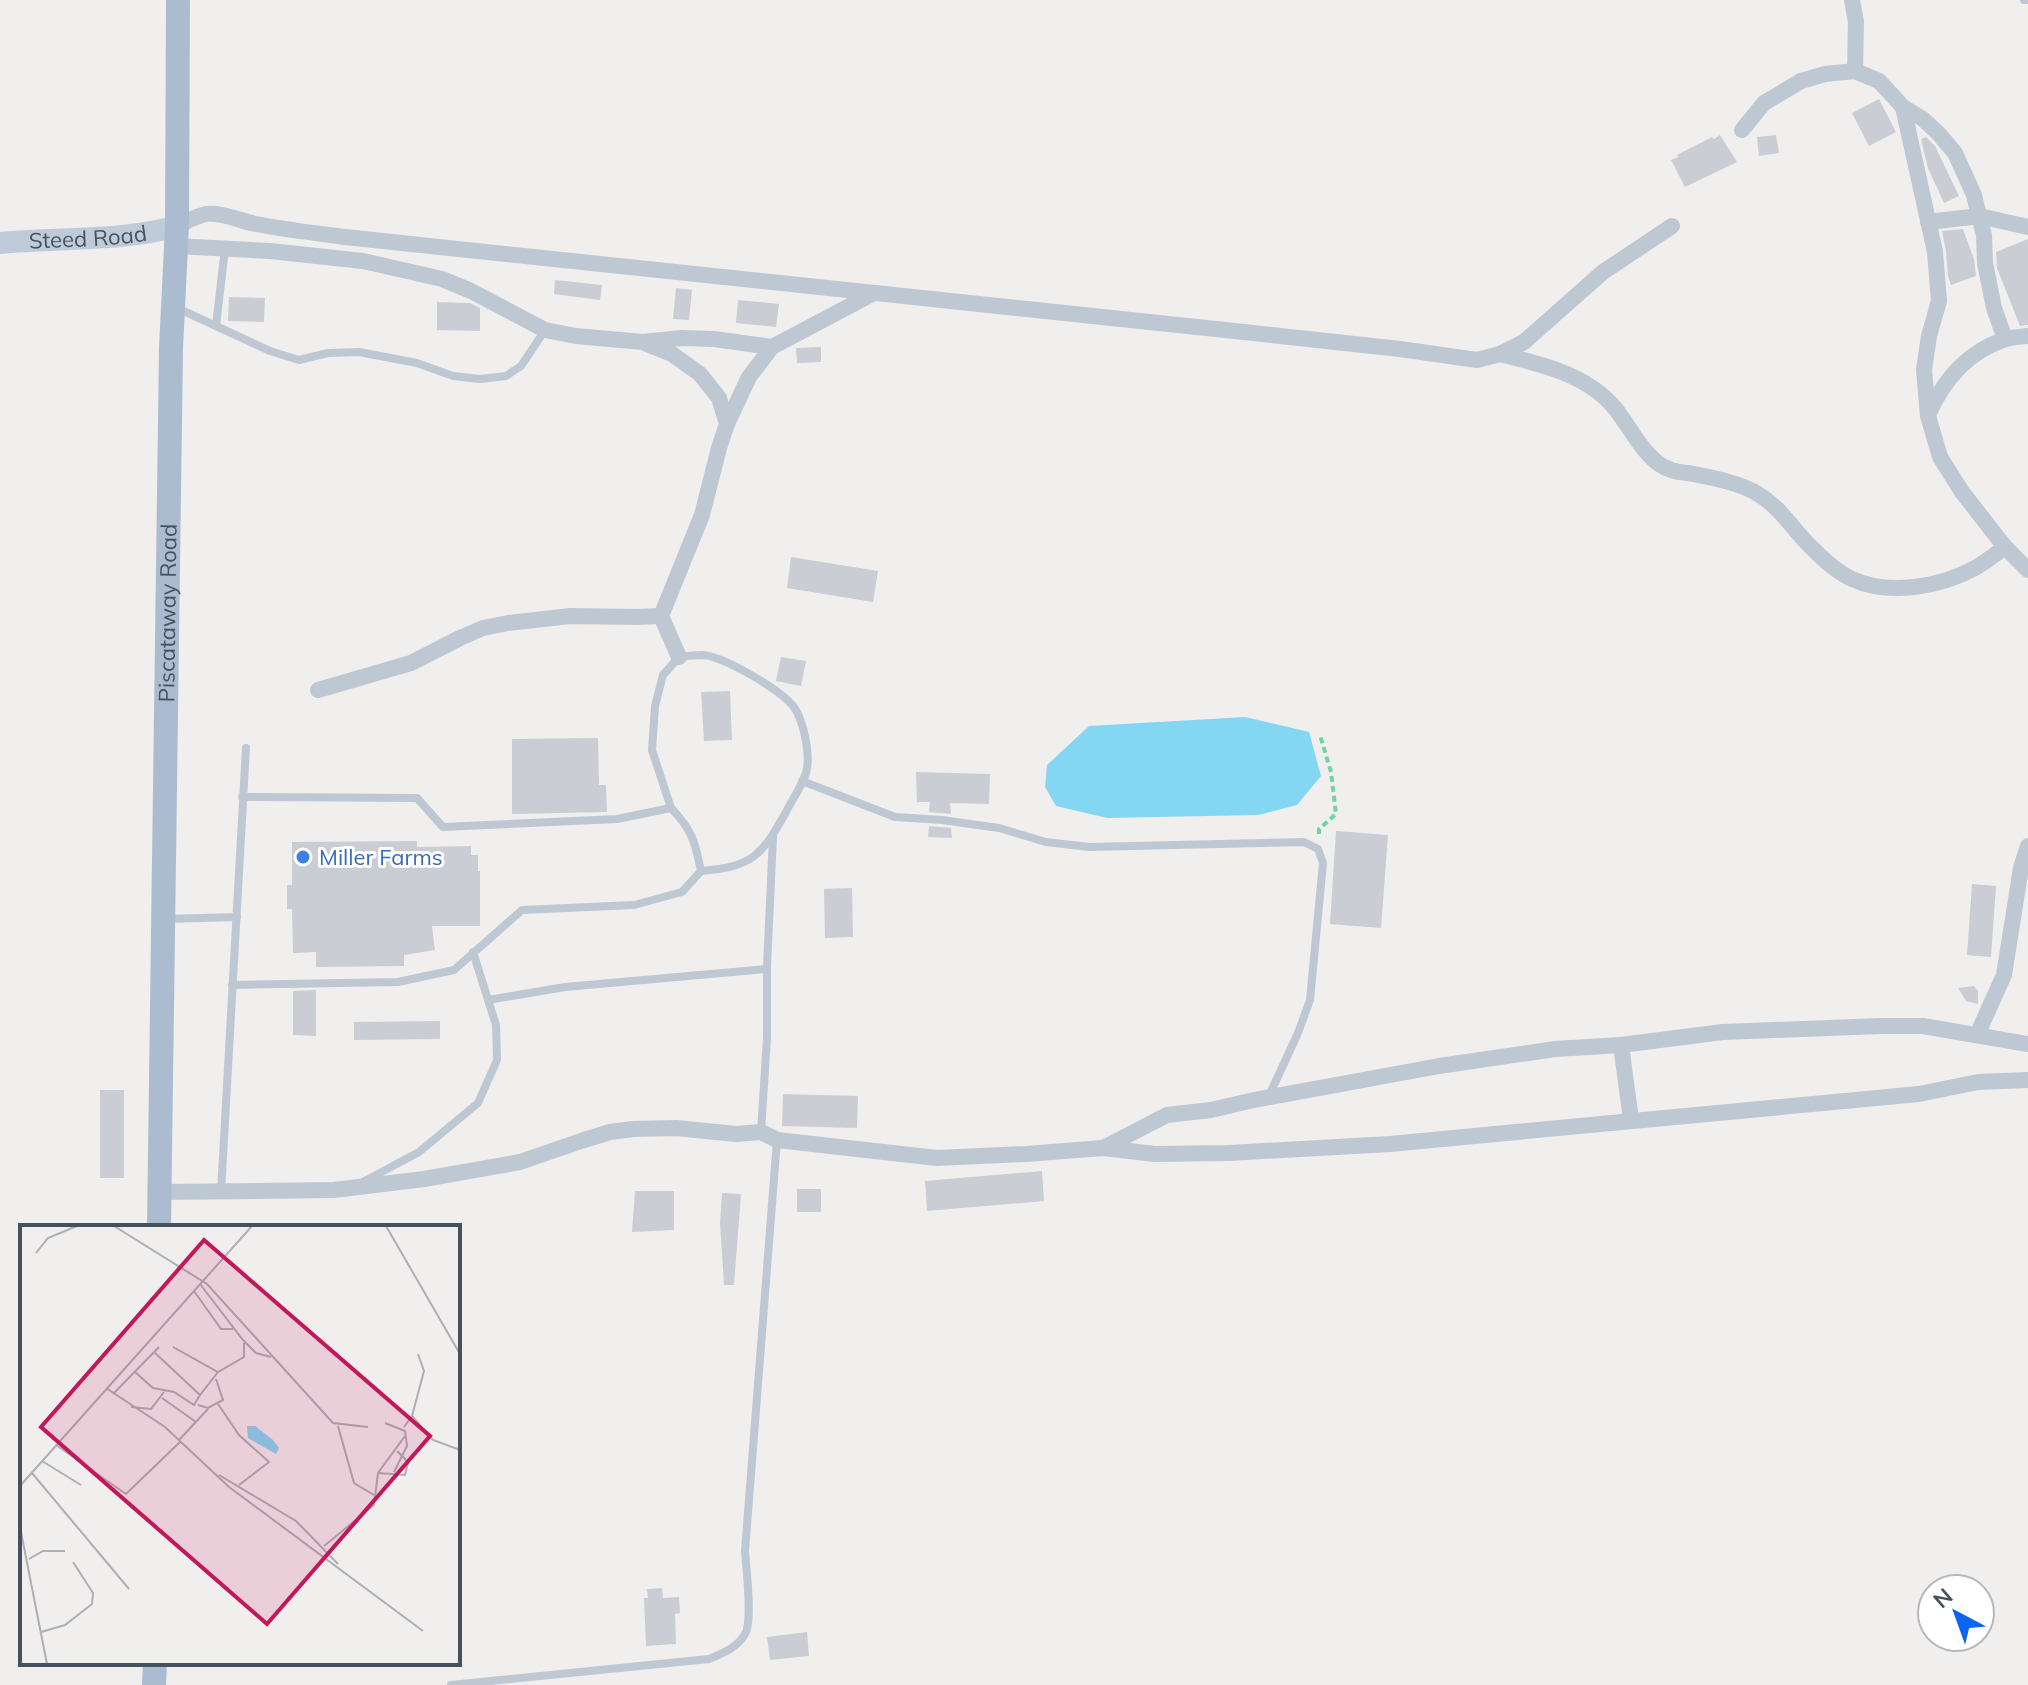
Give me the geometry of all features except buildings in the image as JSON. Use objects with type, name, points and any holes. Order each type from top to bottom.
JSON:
[{"type":"main road","name":"Piscataway Road","points":[[159,1225],[178,0]]},
{"type":"main road","points":[[154,1685],[155,1665]]},
{"type":"street","points":[[1852,0],[1856,22],[1855,71]]},
{"type":"street","points":[[1742,130],[1764,103],[1801,81],[1825,74],[1855,71],[1879,81],[1903,107],[1923,119],[1939,134],[1955,153],[1974,195],[1984,235],[1985,263],[1994,308],[2005,339]]},
{"type":"street","points":[[1903,107],[1935,252],[1939,301],[1924,370],[1928,416],[1940,457],[1962,492],[2005,547],[2028,570]]},
{"type":"street","points":[[176,236],[195,217],[209,214],[345,237],[1400,349],[1477,360],[1500,354],[1524,342],[1603,272],[1672,226]]},
{"type":"street","points":[[1928,222],[1979,216],[2028,227]]},
{"type":"street","name":"Steed Road","points":[[0,243],[158,232],[176,236]]},
{"type":"street","points":[[176,236],[225,248],[363,261],[442,279],[545,330],[576,336],[643,342],[714,339],[772,347]]},
{"type":"street","points":[[679,657],[661,616],[702,515],[727,424],[749,377],[772,347],[874,293]]},
{"type":"street","points":[[1928,416],[1951,374],[1965,362],[2005,339],[2028,336]]},
{"type":"street","points":[[643,342],[672,354],[700,374],[719,398],[727,424]]},
{"type":"street","points":[[1500,354],[1544,365],[1578,379],[1597,392],[1612,405],[1645,451],[1660,464],[1673,471],[1731,483],[1757,493],[1781,512],[1832,567],[1852,579],[1890,587],[1924,586],[1952,579],[2005,547]]},
{"type":"street","points":[[318,690],[411,663],[483,628],[570,616],[661,616]]},
{"type":"street","points":[[1977,1035],[2004,975],[2021,868],[2028,846]]},
{"type":"street","points":[[1103,1148],[1167,1115],[1211,1110],[1528,1052],[1621,1045],[1723,1032],[1880,1026],[1923,1026],[2028,1044]]},
{"type":"street","points":[[1621,1045],[1631,1120]]},
{"type":"street","points":[[159,1192],[352,1188],[485,1170],[520,1162],[610,1132],[633,1129],[676,1128],[736,1134],[761,1132],[777,1140],[937,1158],[1103,1148],[1155,1154],[1229,1153],[1390,1144],[1919,1094],[1978,1082],[2028,1080]]},
{"type":"lane","points":[[216,326],[225,248]]},
{"type":"lane","points":[[173,305],[270,351],[299,360],[328,353],[359,352],[417,363],[453,376],[480,379],[506,376],[521,366],[545,330]]},
{"type":"lane","points":[[232,985],[398,982],[454,970],[522,910],[634,905],[682,892],[701,871],[724,869],[749,860],[769,843],[802,781],[806,771],[806,736],[794,708],[779,693],[737,667],[706,655],[679,657],[663,675],[655,706],[652,750],[671,808],[685,823],[696,846],[701,871]]},
{"type":"lane","points":[[221,1192],[246,748]]},
{"type":"lane","points":[[802,781],[895,817],[999,828],[1046,842],[1089,847],[1304,842],[1318,849],[1323,863],[1310,1000],[1268,1098]]},
{"type":"lane","points":[[242,797],[417,798],[443,827],[617,819],[671,808]]},
{"type":"lane","points":[[761,1132],[774,834]]},
{"type":"lane","points":[[162,919],[237,917]]},
{"type":"lane","points":[[352,1188],[419,1152],[478,1103],[497,1060],[496,1025],[473,952]]},
{"type":"lane","points":[[488,1000],[565,987],[767,969]]},
{"type":"lane","points":[[451,1685],[709,1659],[731,1650],[747,1632],[745,1551],[777,1140]]},
{"type":"path","points":[[1318,849],[1319,829],[1336,814],[1331,772],[1320,735]]},
{"type":"water","points":[[1245,717],[1309,732],[1321,776],[1297,805],[1258,815],[1107,818],[1056,806],[1045,787],[1047,765],[1089,726]]},
{"type":"place","name":"Miller Farms","points":[[303,857]]}]
